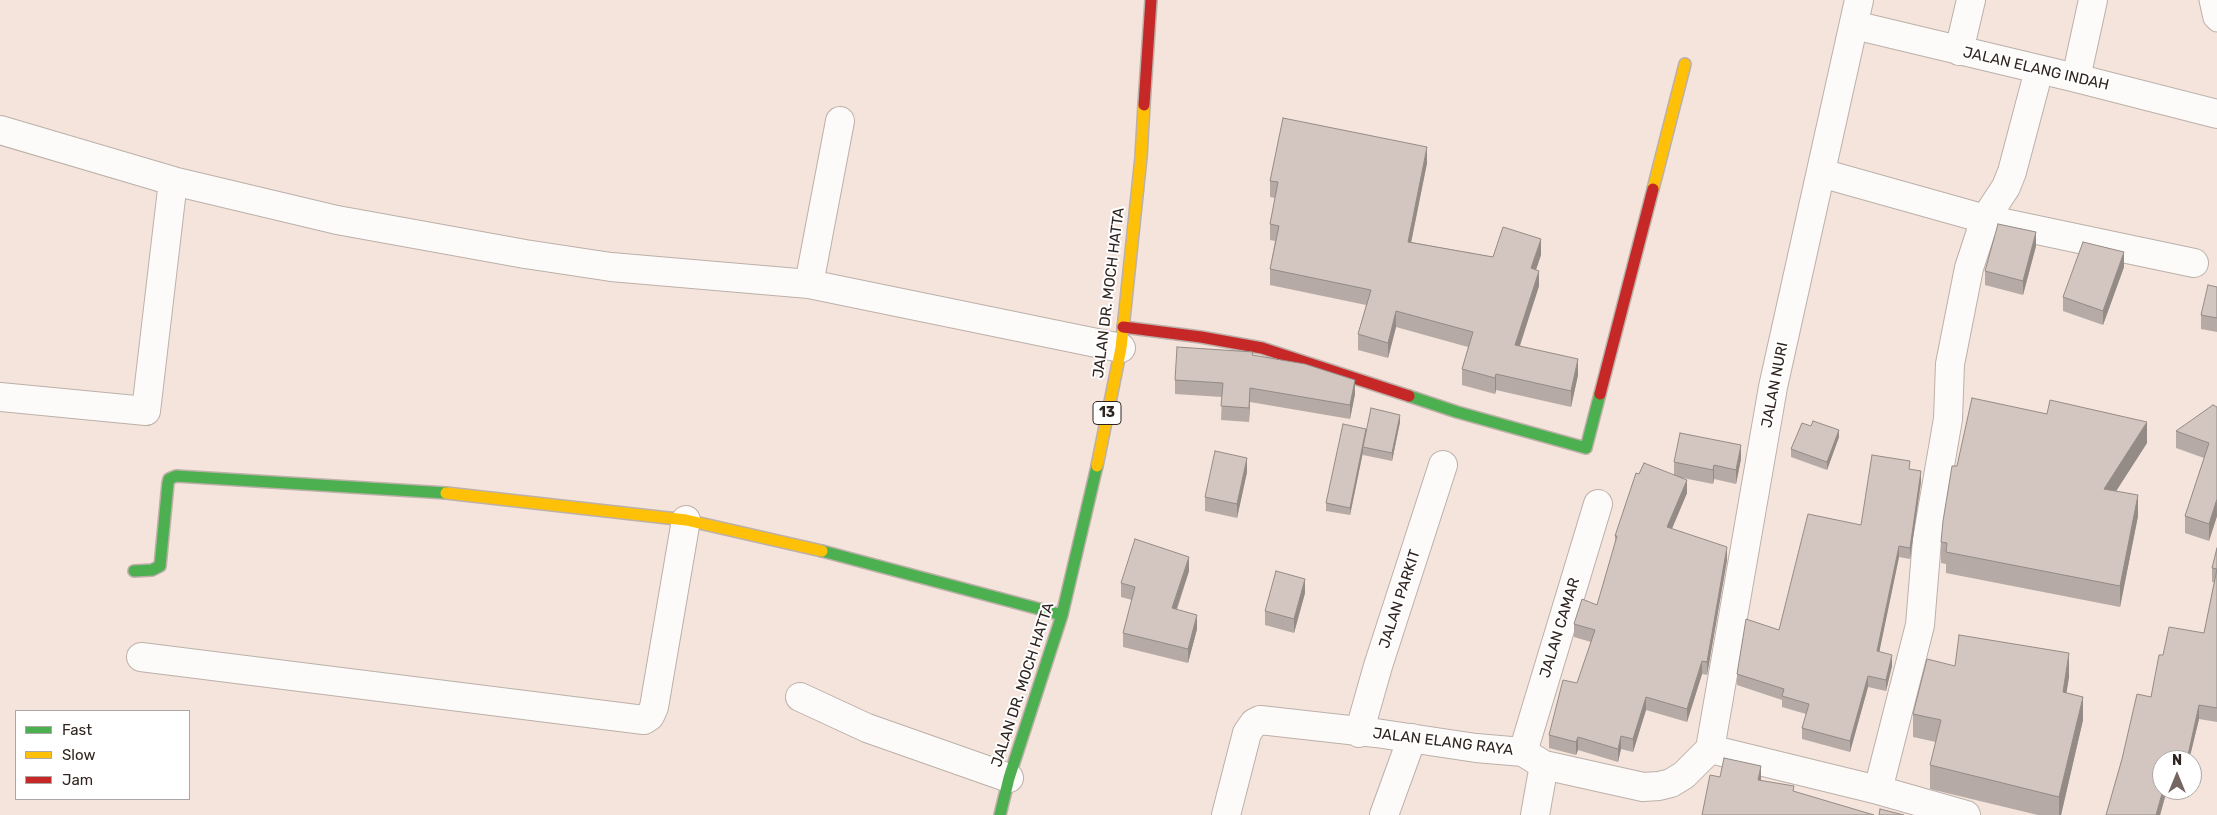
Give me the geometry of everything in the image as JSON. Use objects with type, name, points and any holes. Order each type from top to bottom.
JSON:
[{"type":"main road","name":"JALAN DR. MOCH HATTA","points":[[1000,815],[1009,778],[1062,615],[1094,480],[1122,338],[1141,157],[1151,0]]},
{"type":"main road","points":[[1122,338],[1201,338],[1262,348],[1457,412],[1586,448],[1685,64]]},
{"type":"main road","points":[[134,571],[152,570],[160,566],[168,483],[169,479],[176,476],[424,491],[686,520],[873,564],[1062,615]]},
{"type":"street","points":[[1960,52],[1971,0]]},
{"type":"street","points":[[2076,78],[2093,0]]},
{"type":"street","name":"JALAN ELANG INDAH","points":[[1857,13],[1960,52],[2076,78],[2217,114]]},
{"type":"street","name":"JALAN NURI","points":[[1710,749],[1773,387],[1857,13]]},
{"type":"street","points":[[1878,790],[1920,625],[1927,540],[1948,419],[1950,364],[1969,268],[1985,219],[2006,188],[2012,172],[2039,70]]},
{"type":"street","points":[[809,284],[840,121]]},
{"type":"street","points":[[0,130],[173,181],[337,220],[525,254],[611,266],[809,284],[1122,338]]},
{"type":"street","points":[[1821,173],[1985,219],[2194,263]]},
{"type":"street","points":[[0,397],[146,411],[173,181]]},
{"type":"street","name":"JALAN PARKIT","points":[[1359,733],[1378,666],[1443,465]]},
{"type":"street","name":"JALAN CAMAR","points":[[1535,815],[1534,759],[1598,504]]},
{"type":"street","points":[[141,657],[644,720],[650,716],[654,707],[686,520]]},
{"type":"street","points":[[800,697],[867,728],[1009,778]]},
{"type":"street","name":"JALAN ELANG RAYA","points":[[1226,815],[1247,733],[1254,723],[1260,720],[1412,738],[1476,748],[1534,759],[1643,787],[1671,783],[1684,774],[1710,749]]},
{"type":"street","points":[[1384,815],[1412,738]]},
{"type":"street","points":[[1710,749],[1878,790],[1966,815]]},
{"type":"lane","points":[[2209,0],[2213,18],[2217,22]]},
{"type":"building","points":[[1283,118],[1427,147],[1408,242],[1493,257],[1503,227],[1541,239],[1531,268],[1539,271],[1515,345],[1578,359],[1571,391],[1496,374],[1495,378],[1462,369],[1473,332],[1396,311],[1388,343],[1358,334],[1371,290],[1270,269],[1279,226],[1270,224],[1278,182],[1270,181]]},
{"type":"building","points":[[1998,224],[2036,232],[2023,281],[1985,271]]},
{"type":"building","points":[[2083,242],[2124,252],[2103,311],[2063,297]]},
{"type":"building","points":[[2208,285],[2217,287],[2217,318],[2201,315]]},
{"type":"building","points":[[1177,347],[1253,352],[1252,355],[1305,364],[1355,380],[1350,405],[1250,388],[1249,408],[1221,406],[1223,383],[1175,380]]},
{"type":"building","points":[[1972,398],[2047,414],[2050,400],[2147,422],[2104,489],[2138,495],[2120,586],[1946,552],[1947,543],[1941,542],[1952,466],[1957,466]]},
{"type":"building","points":[[2213,405],[2217,407],[2217,499],[2209,524],[2185,516],[2209,443],[2176,431]]},
{"type":"building","points":[[1371,408],[1400,415],[1392,453],[1363,447]]},
{"type":"building","points":[[1813,421],[1839,430],[1827,462],[1791,449],[1802,423],[1811,426]]},
{"type":"building","points":[[1343,424],[1366,429],[1350,508],[1326,503]]},
{"type":"building","points":[[1680,433],[1741,445],[1736,470],[1714,465],[1713,470],[1674,462]]},
{"type":"building","points":[[1215,451],[1247,458],[1237,504],[1205,497]]},
{"type":"building","points":[[1872,455],[1910,461],[1909,469],[1921,471],[1910,548],[1899,546],[1877,651],[1892,655],[1886,680],[1868,676],[1850,741],[1802,728],[1809,704],[1782,696],[1784,689],[1737,674],[1746,619],[1779,630],[1808,514],[1861,525]]},
{"type":"building","points":[[1644,463],[1687,480],[1667,527],[1727,547],[1707,662],[1702,661],[1687,709],[1646,697],[1633,739],[1621,736],[1618,749],[1578,737],[1576,742],[1549,735],[1563,680],[1577,683],[1595,630],[1574,624],[1582,599],[1597,605],[1617,536],[1615,536],[1636,473],[1639,474]]},
{"type":"building","points":[[1135,539],[1189,557],[1172,608],[1197,615],[1188,649],[1123,633],[1135,587],[1121,583]]},
{"type":"building","points":[[2217,548],[2217,569],[2212,568]]},
{"type":"building","points":[[2217,569],[2217,708],[2199,705],[2189,750],[2152,750],[2152,800],[2160,800],[2156,815],[2106,815],[2122,759],[2137,694],[2151,697],[2159,655],[2163,655],[2169,627],[2204,633]]},
{"type":"building","points":[[1276,571],[1305,579],[1294,619],[1265,611]]},
{"type":"building","points":[[1959,635],[2069,653],[2063,692],[2083,697],[2059,797],[1930,765],[1941,720],[1913,714],[1927,659],[1955,666]]},
{"type":"building","points":[[1724,758],[1761,766],[1758,780],[1794,786],[1793,791],[1874,815],[1702,815],[1710,775],[1720,777]]},
{"type":"building","points":[[1880,809],[1904,815],[1879,815]]},
{"type":"traffic: fast","points":[[1409,396],[1457,412],[1586,448],[1600,394]]},
{"type":"traffic: fast","points":[[1000,815],[1009,778],[1062,615],[1097,466]]},
{"type":"traffic: fast","points":[[134,571],[152,570],[160,566],[168,483],[169,479],[176,476],[446,493]]},
{"type":"traffic: fast","points":[[822,551],[1062,615]]},
{"type":"traffic: slow","points":[[1653,189],[1685,64]]},
{"type":"traffic: slow","points":[[1097,466],[1121,348],[1141,157],[1144,105]]},
{"type":"traffic: slow","points":[[446,493],[686,520],[822,551]]},
{"type":"traffic: jam","points":[[1144,105],[1151,0]]},
{"type":"traffic: jam","points":[[1600,394],[1653,189]]},
{"type":"traffic: jam","points":[[1123,327],[1201,337],[1262,348],[1409,396]]}]
